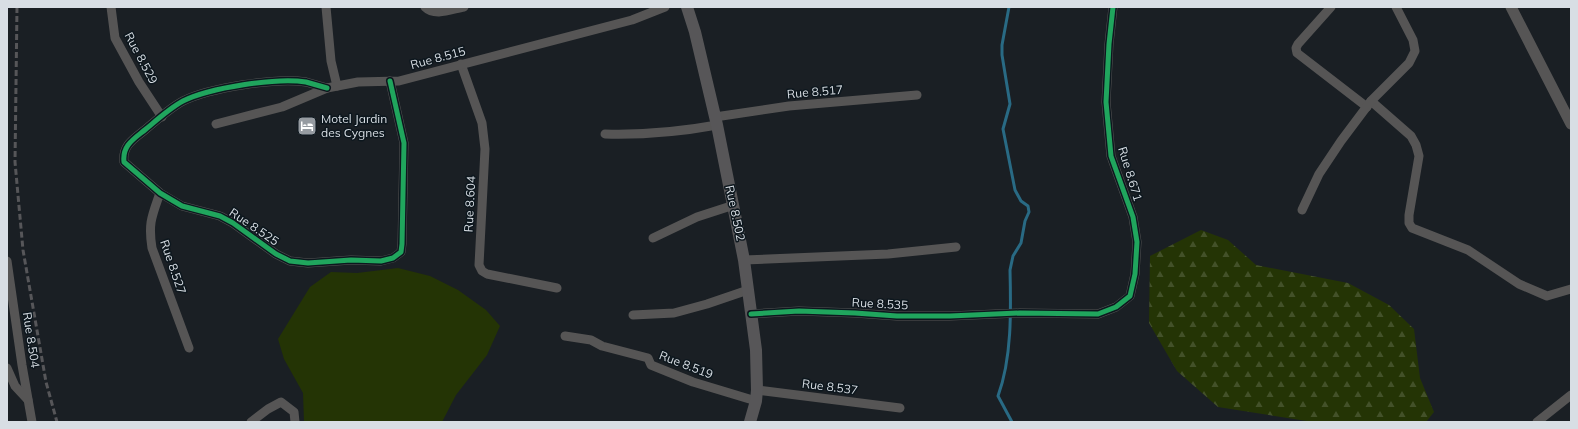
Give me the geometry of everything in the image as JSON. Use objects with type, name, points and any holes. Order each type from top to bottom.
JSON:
[{"type":"main road","name":"Rue 8.502","points":[[687,7],[695,32],[716,121],[744,260],[756,350],[756,395],[750,422]]},
{"type":"street","name":"Rue 8.529","points":[[111,7],[115,38],[139,82],[162,117]]},
{"type":"street","points":[[326,7],[331,61],[337,86]]},
{"type":"street","points":[[426,7],[430,11],[436,12],[464,7]]},
{"type":"street","name":"Rue 8.515","points":[[216,124],[282,107],[327,88],[358,82],[399,81],[632,20],[665,7]]},
{"type":"street","name":"Rue 8.671","points":[[1020,312],[1098,314],[1116,306],[1130,296],[1135,274],[1137,242],[1133,217],[1111,156],[1106,102],[1109,44],[1113,7]]},
{"type":"street","points":[[1331,7],[1298,44],[1296,48],[1297,53],[1411,136],[1416,145],[1419,156],[1409,215],[1409,223],[1412,228],[1468,250],[1519,284],[1547,296],[1571,289]]},
{"type":"street","points":[[1302,210],[1319,174],[1340,141],[1369,104],[1409,63],[1415,50],[1413,40],[1396,7]]},
{"type":"street","points":[[1511,7],[1571,124]]},
{"type":"street","name":"Rue 8.604","points":[[462,64],[482,123],[485,148],[479,265],[482,271],[487,274],[557,288]]},
{"type":"street","name":"Rue 8.525","points":[[327,88],[305,82],[283,81],[240,86],[197,95],[182,102],[128,145],[123,153],[124,162],[160,193],[182,206],[220,216],[233,223],[276,254],[290,261],[308,263],[351,260],[381,261],[393,258],[401,252],[402,244],[404,143],[390,82]]},
{"type":"street","name":"Rue 8.517","points":[[716,121],[789,106],[917,95]]},
{"type":"street","points":[[605,134],[639,135],[684,131],[716,121]]},
{"type":"street","name":"Rue 8.527","points":[[160,193],[150,220],[149,231],[152,248],[189,348]]},
{"type":"street","points":[[653,238],[697,217],[734,205]]},
{"type":"street","points":[[744,260],[888,254],[956,247]]},
{"type":"street","name":"Rue 8.504","points":[[7,261],[32,422]]},
{"type":"street","points":[[633,315],[674,313],[707,304],[748,290]]},
{"type":"street","name":"Rue 8.535","points":[[751,314],[799,311],[905,316],[1020,312]]},
{"type":"street","name":"Rue 8.519","points":[[565,336],[591,340],[602,346],[648,358],[651,365],[693,382],[756,395]]},
{"type":"street","points":[[7,370],[15,386],[28,400]]},
{"type":"street","name":"Rue 8.537","points":[[756,395],[900,408]]},
{"type":"street","points":[[1537,422],[1571,395]]},
{"type":"street","points":[[251,422],[281,402],[294,412],[295,422]]},
{"type":"green space","points":[[1201,230],[1228,240],[1256,265],[1348,283],[1389,305],[1414,329],[1420,378],[1434,412],[1426,422],[1313,422],[1218,407],[1177,371],[1149,323],[1150,256]]},
{"type":"green space","points":[[398,268],[430,276],[458,290],[486,310],[500,326],[487,355],[456,395],[442,422],[304,422],[303,393],[284,359],[278,339],[310,287],[331,272],[357,273]]},
{"type":"waterway","points":[[1009,7],[1002,45],[1002,55],[1010,104],[1003,129],[1015,190],[1021,201],[1028,206],[1029,212],[1025,221],[1021,243],[1013,256],[1010,270],[1010,334],[1006,366],[998,396],[1012,422]]},
{"type":"railway","points":[[17,7],[15,162],[23,250],[46,382],[57,422]]},
{"type":"cycle path","points":[[751,314],[799,311],[897,316],[950,316],[1020,313],[1098,314],[1116,307],[1130,296],[1135,274],[1137,242],[1133,217],[1111,156],[1106,102],[1109,44],[1113,7]]},
{"type":"cycle path","points":[[327,88],[306,82],[261,82],[226,88],[195,96],[173,107],[133,139],[125,151],[124,162],[160,193],[182,206],[220,216],[233,223],[276,254],[290,261],[308,263],[351,260],[381,261],[393,258],[401,252],[402,244],[404,143],[390,81]]},
{"type":"place","name":"Motel Jardin des Cygnes","points":[[307,126]]}]
